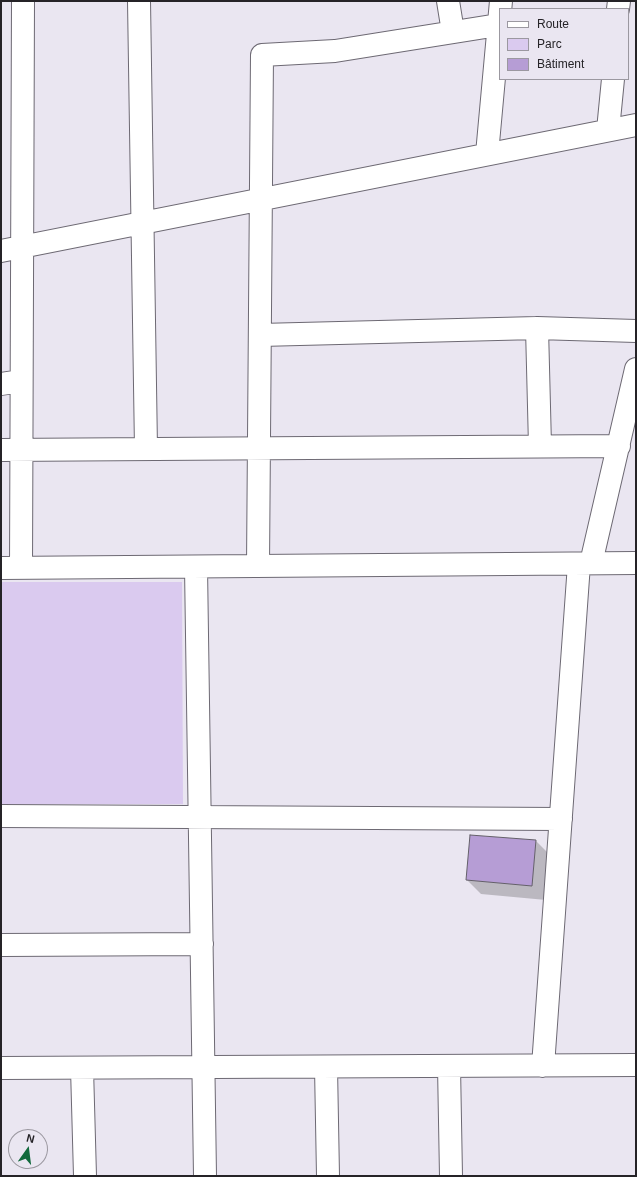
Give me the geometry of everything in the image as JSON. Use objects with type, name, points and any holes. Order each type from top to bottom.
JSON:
[{"type":"street","points":[[22,1],[22,246],[11,383],[11,568],[636,563]]},
{"type":"street","points":[[139,1],[146,449]]},
{"type":"street","points":[[448,1],[453,32]]},
{"type":"street","points":[[487,154],[499,13]]},
{"type":"street","points":[[258,566],[262,55],[335,51],[498,25]]},
{"type":"street","points":[[608,130],[613,80]]},
{"type":"street","points":[[1,251],[636,124]]},
{"type":"street","points":[[260,335],[537,328],[636,331]]},
{"type":"street","points":[[537,328],[540,446]]},
{"type":"street","points":[[543,1066],[561,819],[585,564],[618,446],[636,369]]},
{"type":"street","points":[[11,450],[618,446]]},
{"type":"street","points":[[196,567],[205,1176]]},
{"type":"street","points":[[1,816],[561,819]]},
{"type":"street","points":[[1,945],[202,944]]},
{"type":"street","points":[[1,1068],[636,1065]]},
{"type":"street","points":[[449,1066],[451,1176]]},
{"type":"street","points":[[326,1067],[328,1176]]},
{"type":"street","points":[[82,1068],[84,1176]]},
{"type":"green space","points":[[1,582],[182,582],[183,804],[1,804]]},
{"type":"building","points":[[470,835],[536,840],[532,886],[466,880]]}]
